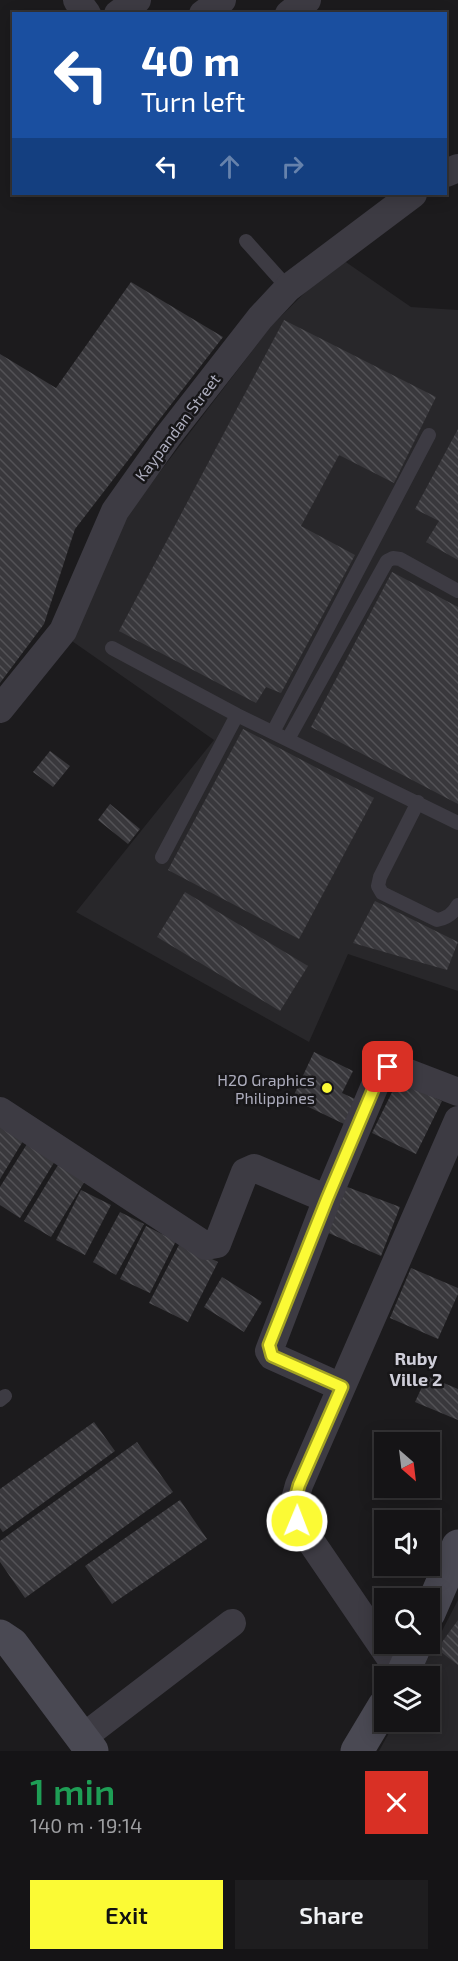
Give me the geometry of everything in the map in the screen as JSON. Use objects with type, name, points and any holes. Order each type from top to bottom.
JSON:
[{"type":"street","points":[[121,12],[137,0]]},
{"type":"street","points":[[206,12],[222,0]]},
{"type":"street","points":[[292,12],[307,0]]},
{"type":"street","name":"Kaypandan Street","points":[[0,710],[63,632],[122,502],[182,418],[260,318],[288,288],[412,195]]},
{"type":"street","points":[[342,1387],[272,1356],[269,1351],[327,1199],[381,1071],[393,1067],[458,1092]]},
{"type":"street","points":[[0,1111],[206,1246],[217,1244],[245,1172],[249,1169],[254,1168],[327,1199]]},
{"type":"street","points":[[395,1666],[297,1521],[294,1503],[299,1485],[458,1120]]},
{"type":"street","points":[[440,1588],[458,1546]]},
{"type":"street","points":[[0,1636],[12,1644],[87,1744],[232,1623]]},
{"type":"street","points":[[357,1751],[374,1723]]},
{"type":"lane","points":[[246,241],[288,288]]},
{"type":"lane","points":[[273,732],[429,435]]},
{"type":"lane","points":[[288,739],[387,561],[400,559],[458,591]]},
{"type":"lane","points":[[112,648],[237,715],[458,823]]},
{"type":"lane","points":[[162,858],[237,715]]},
{"type":"lane","points":[[417,801],[380,877],[378,886],[382,893],[437,920],[454,912],[458,905]]},
{"type":"shaded area","points":[[340,258],[411,307],[458,310],[458,991],[348,954],[309,1042],[76,912],[214,740],[69,639],[121,523],[271,326]]},
{"type":"shaded area","points":[[458,1600],[458,1751],[379,1751],[389,1732],[440,1732],[440,1666],[424,1666],[430,1654],[440,1654],[440,1635]]},
{"type":"building","points":[[131,282],[223,337],[75,529],[44,624],[0,683],[0,354],[56,388]]},
{"type":"building","points":[[284,320],[436,397],[394,483],[339,455],[301,526],[355,555],[281,693],[266,687],[256,703],[119,631]]},
{"type":"building","points":[[458,429],[458,560],[426,542],[439,521],[415,509]]},
{"type":"building","points":[[392,572],[458,607],[458,804],[311,727]]},
{"type":"building","points":[[243,729],[374,798],[299,939],[168,870]]},
{"type":"building","points":[[50,751],[70,766],[53,787],[33,772]]},
{"type":"building","points":[[110,804],[140,829],[128,844],[98,820]]},
{"type":"building","points":[[185,892],[308,966],[280,1011],[157,937]]},
{"type":"building","points":[[375,901],[458,942],[447,970],[353,943]]},
{"type":"building","points":[[314,1052],[353,1071],[342,1093],[355,1099],[344,1124],[292,1099]]},
{"type":"building","points":[[398,1080],[442,1101],[416,1154],[372,1133]]},
{"type":"building","points":[[0,1127],[23,1141],[0,1179]]},
{"type":"building","points":[[27,1144],[55,1161],[20,1218],[0,1205],[0,1187]]},
{"type":"building","points":[[58,1165],[85,1181],[51,1237],[24,1221]]},
{"type":"building","points":[[342,1185],[400,1207],[381,1256],[324,1231]]},
{"type":"building","points":[[81,1190],[111,1205],[85,1255],[56,1240]]},
{"type":"building","points":[[120,1212],[144,1224],[116,1275],[93,1262]]},
{"type":"building","points":[[146,1226],[176,1241],[150,1293],[120,1279]]},
{"type":"building","points":[[180,1243],[218,1262],[188,1322],[149,1303]]},
{"type":"building","points":[[411,1268],[458,1288],[458,1294],[438,1339],[390,1318]]},
{"type":"building","points":[[222,1277],[262,1302],[244,1332],[204,1307]]},
{"type":"building","points":[[427,1376],[458,1389],[458,1420],[415,1402]]},
{"type":"building","points":[[94,1422],[115,1451],[3,1532],[0,1528],[0,1489]]},
{"type":"building","points":[[137,1442],[173,1492],[25,1598],[0,1562],[0,1541]]},
{"type":"building","points":[[180,1500],[207,1539],[112,1604],[85,1566]]},
{"type":"building","points":[[458,1620],[458,1665],[440,1651],[440,1645]]},
{"type":"place","name":"H2O Graphics Philippines","points":[[327,1088]]},
{"type":"district","name":"Ruby Ville 2","points":[[416,1368]]},
{"type":"route","points":[[297,1521],[294,1503],[299,1485],[342,1387],[272,1356],[269,1345],[381,1071],[388,1067]]}]
